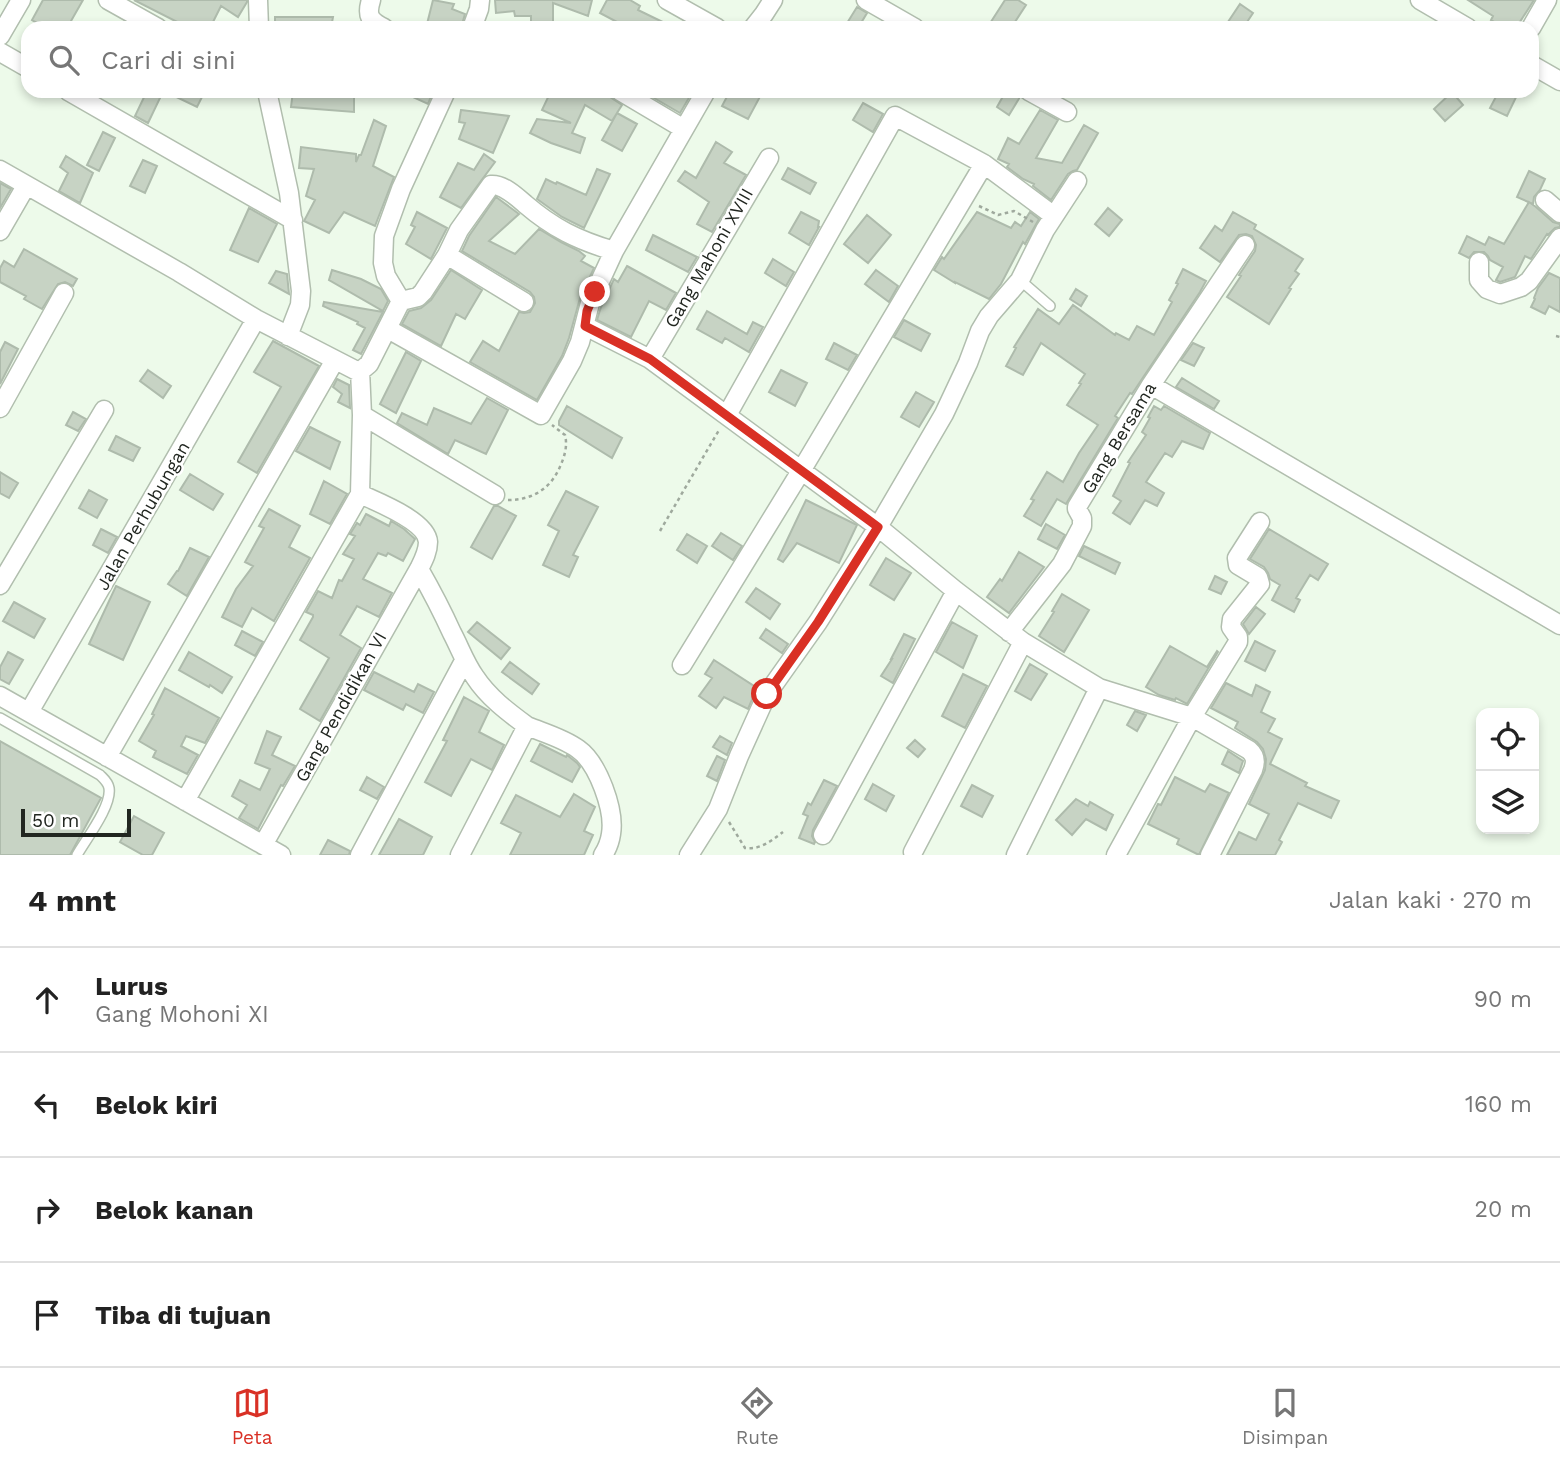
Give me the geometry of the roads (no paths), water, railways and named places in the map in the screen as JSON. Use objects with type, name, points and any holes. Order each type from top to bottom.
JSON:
[{"type":"street","points":[[0,36],[21,0]]},
{"type":"street","points":[[108,0],[146,21]]},
{"type":"street","points":[[258,0],[259,21]]},
{"type":"street","points":[[371,0],[368,10],[374,21]]},
{"type":"street","points":[[475,21],[480,9],[480,0]]},
{"type":"street","points":[[667,0],[704,21]]},
{"type":"street","points":[[758,21],[773,0]]},
{"type":"street","points":[[866,0],[903,21]]},
{"type":"street","points":[[1535,21],[1547,0]]},
{"type":"street","points":[[1425,1],[1457,21]]},
{"type":"street","points":[[0,52],[21,64]]},
{"type":"street","points":[[1539,69],[1560,82]]},
{"type":"street","points":[[80,98],[293,220]]},
{"type":"street","points":[[269,98],[293,220],[301,291],[300,305],[288,336]]},
{"type":"street","points":[[401,301],[386,276],[383,263],[384,236],[401,189],[443,98]]},
{"type":"street","points":[[632,98],[684,129]]},
{"type":"street","points":[[388,329],[541,415],[572,361],[590,303],[614,251],[702,98]]},
{"type":"street","points":[[1042,98],[1067,112]]},
{"type":"street","points":[[727,415],[895,116],[984,164],[1050,223]]},
{"type":"street","name":"Gang Mahoni XVIII","points":[[650,359],[769,158]]},
{"type":"street","points":[[682,665],[984,164]]},
{"type":"street","points":[[0,170],[256,319],[354,369],[360,370],[369,364],[401,301]]},
{"type":"street","points":[[688,855],[718,809],[767,694],[818,622],[878,527],[944,414],[980,331],[1020,279],[1050,223],[1077,181]]},
{"type":"street","points":[[401,301],[418,297],[424,292],[459,230],[493,184],[515,195],[551,225],[593,245],[614,251]]},
{"type":"street","points":[[0,231],[26,186]]},
{"type":"street","points":[[1545,200],[1560,213]]},
{"type":"street","points":[[1479,262],[1479,280],[1487,289],[1500,295],[1529,281],[1560,238]]},
{"type":"street","name":"Gang Bersama","points":[[913,852],[1016,637],[1082,527],[1082,518],[1077,507],[1151,385],[1245,245]]},
{"type":"street","points":[[447,255],[524,302]]},
{"type":"street","points":[[0,408],[64,293]]},
{"type":"street","name":"Jalan Perhubungan","points":[[29,712],[256,319]]},
{"type":"street","points":[[585,326],[650,359],[878,527],[1016,637],[1100,688],[1192,718],[1249,750],[1255,757],[1253,770],[1210,855]]},
{"type":"street","points":[[107,757],[335,360]]},
{"type":"street","points":[[185,801],[360,494],[360,370]]},
{"type":"street","points":[[1151,385],[1560,625]]},
{"type":"street","points":[[0,586],[104,410]]},
{"type":"street","points":[[362,415],[495,495]]},
{"type":"street","name":"Gang Pendidikan VI","points":[[263,845],[419,569],[427,549],[425,532],[410,519],[360,494]]},
{"type":"street","points":[[1116,855],[1192,718],[1238,642],[1238,637],[1231,627],[1232,619],[1259,587],[1260,581],[1236,562],[1240,551],[1260,522]]},
{"type":"street","points":[[419,569],[464,661],[485,691],[527,726],[561,739],[580,750],[590,761],[602,783],[611,817],[611,834],[603,855]]},
{"type":"street","points":[[822,835],[956,591]]},
{"type":"street","points":[[360,855],[464,661]]},
{"type":"street","points":[[1016,855],[1100,688]]},
{"type":"street","points":[[0,696],[281,855]]},
{"type":"street","points":[[460,855],[527,726]]},
{"type":"lane","points":[[1020,279],[1050,306]]},
{"type":"lane","points":[[0,718],[106,780],[110,792],[106,806],[77,855]]}]
